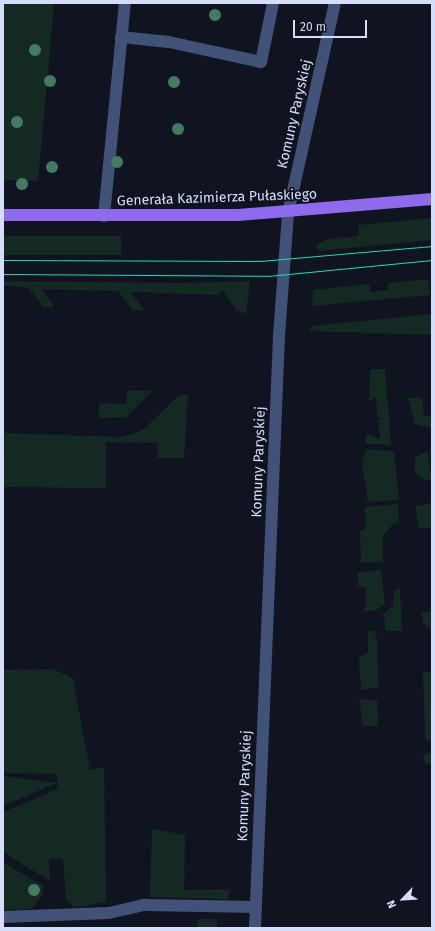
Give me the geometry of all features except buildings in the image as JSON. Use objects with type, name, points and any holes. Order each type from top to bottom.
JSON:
[{"type":"main road","name":"Generała Kazimierza Pułaskiego","points":[[3,215],[104,216],[288,213],[432,200]]},
{"type":"street","points":[[104,216],[125,3]]},
{"type":"street","points":[[121,36],[169,42],[261,62],[273,3]]},
{"type":"street","name":"Komuny Paryskiej","points":[[255,928],[279,336],[288,213],[335,3]]},
{"type":"street","points":[[3,917],[109,913],[146,905],[256,907]]},
{"type":"green space","points":[[3,3],[54,3],[38,181],[3,180]]},
{"type":"green space","points":[[432,218],[432,240],[318,251],[317,244],[328,239],[359,236],[358,225]]},
{"type":"green space","points":[[3,236],[121,236],[121,255],[3,255]]},
{"type":"green space","points":[[428,279],[430,295],[312,306],[313,290],[369,284],[370,292],[388,290],[388,283]]},
{"type":"green space","points":[[3,281],[180,283],[250,281],[246,314],[236,310],[223,291],[217,295],[130,292],[144,310],[133,310],[118,291],[41,289],[55,307],[43,307],[29,288],[3,285]]},
{"type":"green space","points":[[432,314],[432,335],[310,331],[311,326]]},
{"type":"green space","points":[[370,369],[385,369],[391,445],[366,444],[366,434],[380,439],[378,420],[382,419],[377,417],[376,397],[369,402]]},
{"type":"green space","points":[[127,390],[152,391],[126,417],[99,418],[99,403],[126,404]]},
{"type":"green space","points":[[188,394],[184,458],[157,458],[157,443],[106,442],[106,488],[3,487],[5,433],[123,437],[143,430],[178,396]]},
{"type":"green space","points":[[408,398],[422,398],[424,416],[432,415],[432,428],[415,424]]},
{"type":"green space","points":[[366,449],[394,451],[399,500],[365,502],[368,499],[362,465]]},
{"type":"green space","points":[[427,451],[432,479],[424,480],[415,473],[415,458]]},
{"type":"green space","points":[[431,503],[432,528],[419,528],[415,506]]},
{"type":"green space","points":[[398,504],[399,523],[393,524],[383,536],[383,562],[361,563],[360,530],[365,529],[365,507]]},
{"type":"green space","points":[[381,570],[385,604],[375,611],[361,611],[365,608],[366,588],[358,586],[358,572]]},
{"type":"green space","points":[[400,589],[402,631],[385,631],[384,614],[393,606],[394,590]]},
{"type":"green space","points":[[432,611],[432,630],[423,623],[421,612]]},
{"type":"green space","points":[[368,631],[374,631],[377,638],[378,687],[361,690],[359,657],[368,653]]},
{"type":"green space","points":[[53,669],[73,678],[90,770],[104,767],[106,902],[86,906],[74,907],[66,900],[63,859],[49,859],[50,881],[3,852],[3,812],[58,789],[57,774],[3,773],[3,670]]},
{"type":"green space","points":[[423,672],[432,672],[432,742],[425,739]]},
{"type":"green space","points":[[359,699],[377,700],[378,726],[363,726]]},
{"type":"green space","points":[[428,752],[432,754],[434,758],[432,762],[428,764],[424,762],[422,758],[424,754]]},
{"type":"green space","points":[[3,776],[57,783],[3,806]]},
{"type":"green space","points":[[152,829],[185,835],[184,890],[229,889],[229,899],[150,897]]},
{"type":"green space","points":[[3,862],[43,886],[43,894],[32,909],[3,910]]},
{"type":"green space","points":[[198,919],[217,919],[217,928],[198,928]]},
{"type":"tram line","points":[[3,260],[260,261],[432,246]]},
{"type":"tram line","points":[[3,274],[268,276],[432,260]]}]
